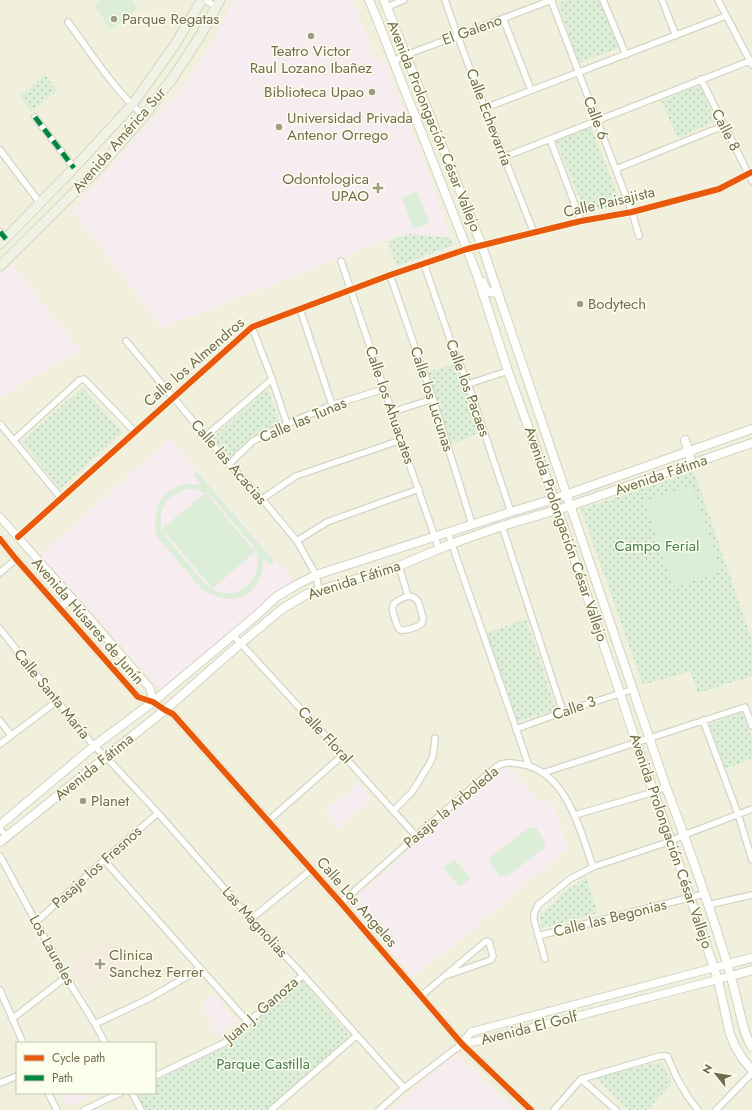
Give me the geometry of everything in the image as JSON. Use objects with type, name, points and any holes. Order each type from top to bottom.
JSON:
[{"type":"main road","name":"Avenida América Sur","points":[[2,238],[40,203],[132,105],[174,46],[202,0]]},
{"type":"main road","name":"Avenida Prolongación César Vallejo","points":[[369,0],[476,272],[508,371],[554,499],[714,968],[730,1034],[738,1052],[752,1072]]},
{"type":"main road","name":"Avenida Prolongación César Vallejo","points":[[386,3],[482,246],[634,689],[666,787],[728,964],[744,1030],[748,1042],[752,1047]]},
{"type":"main road","name":"Avenida América Sur","points":[[0,266],[97,170],[144,116],[194,46],[218,4]]},
{"type":"main road","points":[[476,272],[480,274],[487,291],[498,292]]},
{"type":"main road","points":[[490,315],[493,309],[496,308],[504,312]]},
{"type":"main road","name":"Avenida Fátima","points":[[0,825],[94,746],[153,702],[276,597],[298,584],[316,575],[554,499],[752,429]]},
{"type":"main road","points":[[684,440],[692,464]]},
{"type":"main road","name":"Avenida Fátima","points":[[0,842],[165,710],[282,609],[307,594],[399,566],[451,544],[502,526],[570,506],[752,443]]},
{"type":"main road","points":[[540,460],[544,463],[551,461],[553,456]]},
{"type":"main road","name":"Avenida El Golf","points":[[728,964],[752,958]]},
{"type":"main road","name":"Avenida El Golf","points":[[731,976],[752,970]]},
{"type":"street","points":[[205,0],[218,4]]},
{"type":"street","points":[[386,3],[404,0]]},
{"type":"street","name":"Calle Echevarría","points":[[445,0],[457,36],[534,233]]},
{"type":"street","name":"El Galeno","points":[[393,60],[551,0]]},
{"type":"street","name":"Calle 6","points":[[551,0],[616,169],[639,236]]},
{"type":"street","points":[[604,0],[626,55]]},
{"type":"street","points":[[662,0],[676,36]]},
{"type":"street","points":[[504,157],[701,79],[751,62],[718,0]]},
{"type":"street","points":[[485,108],[726,16]]},
{"type":"street","points":[[503,18],[531,90]]},
{"type":"street","points":[[68,22],[98,63],[132,105],[144,116]]},
{"type":"street","name":"Calle 8","points":[[701,79],[724,126],[750,173],[752,181]]},
{"type":"street","points":[[36,117],[74,168]]},
{"type":"street","points":[[616,169],[724,126]]},
{"type":"street","points":[[550,138],[581,221]]},
{"type":"street","points":[[0,150],[40,203]]},
{"type":"street","name":"Calle Paisajista","points":[[467,249],[581,221],[632,212],[719,189],[750,173]]},
{"type":"street","name":"Calle los Almendros","points":[[18,537],[252,327],[390,275],[467,249]]},
{"type":"street","name":"Calle los Ahuacates","points":[[341,261],[439,549]]},
{"type":"street","name":"Calle los Pacaes","points":[[424,264],[452,345],[468,384],[511,512]]},
{"type":"street","name":"Calle los Lucunas","points":[[390,275],[433,399],[472,524]]},
{"type":"street","points":[[300,309],[332,406]]},
{"type":"street","points":[[252,327],[287,424]]},
{"type":"street","name":"Calle las Acacias","points":[[126,341],[229,464],[262,499],[297,541],[316,575],[319,590]]},
{"type":"street","points":[[468,384],[508,371]]},
{"type":"street","points":[[14,440],[80,380],[84,379],[135,432]]},
{"type":"street","points":[[206,436],[272,379]]},
{"type":"street","name":"Calle las Tunas","points":[[229,464],[253,441],[287,424],[332,406],[384,389]]},
{"type":"street","points":[[392,412],[433,399]]},
{"type":"street","points":[[0,424],[61,498]]},
{"type":"street","points":[[262,499],[296,476],[401,440]]},
{"type":"street","points":[[297,541],[327,522],[418,489]]},
{"type":"street","name":"Avenida Húsares de Junín","points":[[0,517],[150,688],[153,702]]},
{"type":"street","points":[[502,526],[563,712]]},
{"type":"street","points":[[448,533],[529,766]]},
{"type":"street","name":"Avenida Húsares de Junín","points":[[0,539],[138,697],[153,702],[165,710]]},
{"type":"street","points":[[0,573],[16,559]]},
{"type":"street","points":[[399,566],[408,596]]},
{"type":"street","points":[[408,596],[414,597],[417,600],[423,621],[420,625],[401,630],[398,627],[392,607],[396,601],[408,596]]},
{"type":"street","points":[[59,608],[72,598]]},
{"type":"street","name":"Calle Santa María","points":[[0,629],[56,701],[94,746],[106,757]]},
{"type":"street","name":"Calle Floral","points":[[233,635],[416,836]]},
{"type":"street","name":"Calle 3","points":[[516,729],[634,689]]},
{"type":"street","points":[[0,744],[56,701]]},
{"type":"street","points":[[543,772],[745,707],[752,726]]},
{"type":"street","name":"Calle Los Angeles","points":[[165,710],[173,714],[341,903],[462,1044],[531,1110]]},
{"type":"street","points":[[703,720],[738,814],[752,860]]},
{"type":"street","points":[[0,721],[11,735]]},
{"type":"street","points":[[393,811],[412,792],[430,763],[433,756],[435,738]]},
{"type":"street","points":[[268,821],[343,755]]},
{"type":"street","name":"Las Magnolias","points":[[106,757],[158,813],[251,919],[303,974],[356,1036],[404,1088]]},
{"type":"street","name":"Pasaje la Arboleda","points":[[341,903],[496,767],[507,763],[529,766],[543,772],[560,790],[568,801],[575,815],[593,867]]},
{"type":"street","points":[[575,815],[654,792],[666,787]]},
{"type":"street","points":[[545,959],[534,920],[534,914],[538,905],[570,879],[593,867],[671,841],[738,814],[752,810]]},
{"type":"street","name":"Pasaje los Fresnos","points":[[36,922],[158,813]]},
{"type":"street","points":[[0,829],[7,837]]},
{"type":"street","name":"Los Laureles","points":[[0,856],[66,977],[104,1042]]},
{"type":"street","points":[[104,860],[248,1022]]},
{"type":"street","points":[[251,919],[311,870]]},
{"type":"street","name":"Calle las Begonias","points":[[538,936],[704,894]]},
{"type":"street","points":[[708,905],[752,895]]},
{"type":"street","points":[[421,996],[485,942],[489,942],[493,956],[492,960],[445,976]]},
{"type":"street","name":"Avenida El Golf","points":[[462,1044],[471,1032],[728,964]]},
{"type":"street","points":[[95,1024],[148,999],[200,969]]},
{"type":"street","name":"Juan J. Ganoza","points":[[156,1076],[224,1043],[303,974]]},
{"type":"street","name":"Avenida El Golf","points":[[462,1044],[563,1020],[731,976]]},
{"type":"street","points":[[12,1019],[66,977]]},
{"type":"street","points":[[0,990],[23,1042]]},
{"type":"street","points":[[559,1008],[563,1020]]},
{"type":"street","points":[[271,1110],[356,1036]]},
{"type":"street","points":[[379,1110],[404,1088],[462,1044]]},
{"type":"street","points":[[554,1110],[580,1079],[660,1056],[667,1056],[677,1078],[698,1110]]},
{"type":"street","points":[[716,1110],[752,1072]]},
{"type":"street","points":[[0,1083],[16,1076]]},
{"type":"street","points":[[580,1079],[616,1110]]},
{"type":"street","points":[[49,1094],[57,1110]]},
{"type":"street","points":[[84,1110],[118,1094]]},
{"type":"street","points":[[133,1094],[141,1110]]},
{"type":"shaded area","points":[[0,0],[752,0],[752,1110],[0,1110]]},
{"type":"shaded area","name":"Universidad Privada Antenor Orrego","points":[[234,0],[353,0],[371,45],[370,48],[380,63],[385,61],[451,237],[409,233],[393,237],[162,328],[72,210],[183,86],[211,43]]},
{"type":"shaded area","points":[[12,264],[82,353],[69,355],[55,365],[0,397],[0,275]]},
{"type":"shaded area","points":[[170,438],[294,581],[161,690],[41,555]]},
{"type":"shaded area","points":[[502,769],[511,769],[542,804],[551,798],[568,848],[457,943],[413,977],[349,903]]},
{"type":"shaded area","points":[[358,783],[372,799],[337,829],[324,812]]},
{"type":"shaded area","name":"Clinica Sanchez Ferrer","points":[[112,938],[131,963],[83,990],[69,964]]},
{"type":"shaded area","points":[[214,994],[236,1021],[218,1037],[201,1002]]},
{"type":"shaded area","points":[[455,1053],[516,1110],[390,1110]]},
{"type":"shaded area","points":[[61,1094],[95,1094],[68,1107]]},
{"type":"green space","name":"Parque Regatas","points":[[100,0],[132,0],[138,8],[111,30],[94,5]]},
{"type":"green space","points":[[566,0],[599,0],[621,47],[579,63],[558,3]]},
{"type":"green space","points":[[45,75],[57,91],[31,111],[20,96]]},
{"type":"green space","points":[[700,85],[715,121],[678,138],[661,101]]},
{"type":"green space","points":[[591,127],[621,204],[586,213],[556,141]]},
{"type":"green space","points":[[417,191],[429,223],[413,229],[402,197]]},
{"type":"green space","points":[[410,234],[451,238],[454,245],[396,266],[388,241]]},
{"type":"green space","points":[[457,363],[478,433],[450,445],[425,373]]},
{"type":"green space","points":[[83,387],[122,433],[60,489],[22,441]]},
{"type":"green space","points":[[266,390],[269,392],[280,422],[275,426],[257,434],[244,443],[229,458],[213,438]]},
{"type":"green space","points":[[197,471],[274,561],[270,565],[263,558],[262,571],[258,582],[252,590],[244,596],[224,598],[213,595],[202,589],[158,538],[156,515],[158,506],[163,497],[169,491],[178,486],[189,484],[201,485],[193,475]],"holes":[[[189,489],[195,489],[205,493],[162,529],[161,515],[166,503],[176,494]],[[206,493],[214,499],[251,543],[254,547],[258,561],[256,573],[246,587],[234,593],[219,592],[212,589],[255,552]],[[163,530],[212,589],[205,584],[166,537]]]},
{"type":"green space","name":"Campo Ferial","points":[[694,471],[752,641],[752,676],[698,693],[690,671],[643,685],[581,509]]},
{"type":"green space","points":[[691,485],[721,571],[674,587],[644,501]]},
{"type":"green space","points":[[526,619],[556,710],[514,722],[484,634]]},
{"type":"green space","points":[[742,713],[752,739],[752,758],[726,769],[709,724]]},
{"type":"green space","points":[[530,827],[536,828],[545,842],[544,848],[509,875],[500,876],[489,862],[491,856]]},
{"type":"green space","points":[[454,859],[471,878],[460,887],[443,868]]},
{"type":"green space","points":[[586,877],[598,913],[542,928],[540,916],[567,890]]},
{"type":"green space","name":"Parque Castilla","points":[[302,981],[351,1037],[267,1110],[144,1110],[136,1094],[156,1094],[156,1081],[227,1046]]},
{"type":"green space","points":[[662,1062],[672,1083],[647,1110],[629,1110],[595,1077]]},
{"type":"marked path","points":[[35,117],[74,168]]},
{"type":"marked path","points":[[0,232],[6,239]]},
{"type":"cycle path","points":[[18,537],[252,327],[390,275],[467,249],[581,221],[632,212],[719,189],[752,172]]},
{"type":"cycle path","points":[[0,539],[138,697],[153,702],[173,714],[341,903],[462,1044],[531,1110]]},
{"type":"place","name":"Parque Regatas","points":[[114,19]]},
{"type":"place","name":"Teatro Victor Raul Lozano Ibañez","points":[[311,36]]},
{"type":"place","name":"Biblioteca Upao","points":[[372,92]]},
{"type":"place","name":"Universidad Privada Antenor Orrego","points":[[279,127]]},
{"type":"place","name":"Odontologica UPAO","points":[[378,188]]},
{"type":"place","name":"Bodytech","points":[[580,304]]},
{"type":"place","name":"Planet","points":[[83,801]]},
{"type":"place","name":"Clinica Sanchez Ferrer","points":[[100,964]]}]
